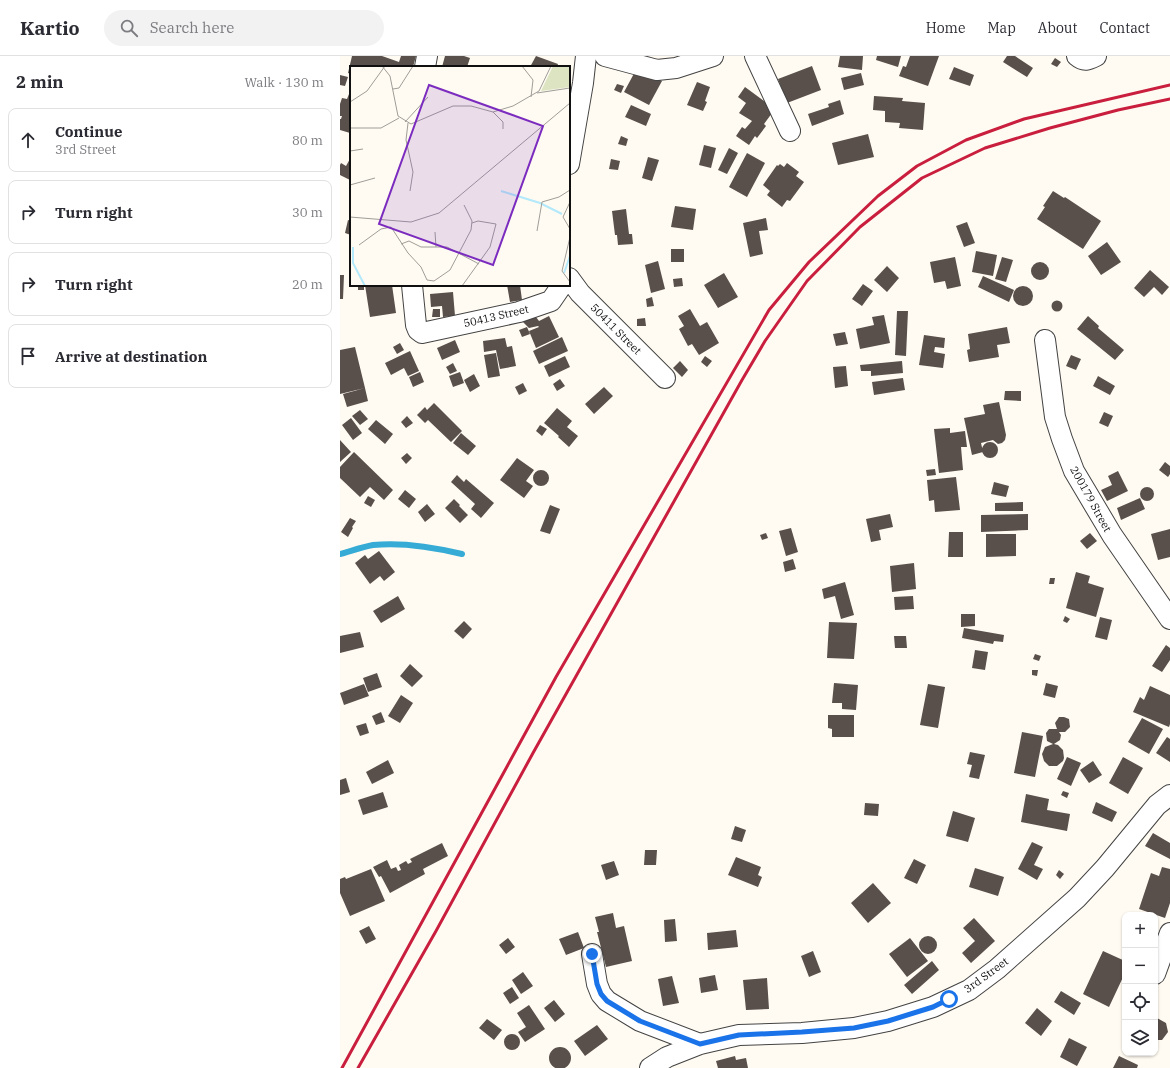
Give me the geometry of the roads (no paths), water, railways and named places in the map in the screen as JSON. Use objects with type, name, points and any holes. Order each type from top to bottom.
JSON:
[{"type":"street","points":[[425,66],[427,56]]},
{"type":"street","points":[[570,158],[583,83],[586,56]]},
{"type":"street","points":[[605,56],[657,70],[676,68],[713,56]]},
{"type":"street","points":[[755,56],[790,131]]},
{"type":"street","points":[[1077,56],[1085,60],[1096,56]]},
{"type":"street","name":"50411 Street","points":[[570,279],[580,293],[664,378]]},
{"type":"street","name":"50413 Street","points":[[412,286],[416,326],[422,333],[519,312],[551,302],[561,286]]},
{"type":"street","name":"200179 Street","points":[[1045,340],[1055,417],[1074,471],[1112,535],[1170,619]]},
{"type":"street","name":"3rd Street","points":[[650,1068],[667,1057],[700,1044],[739,1035],[854,1028],[888,1021],[933,1007],[968,990],[997,969],[1077,898],[1105,868],[1158,805],[1170,795]]},
{"type":"street","points":[[1158,966],[1170,933]]},
{"type":"street","points":[[592,954],[597,984],[601,994],[607,1001],[640,1021],[700,1044]]},
{"type":"waterway","points":[[340,554],[373,545],[384,544],[429,547],[462,554]]},
{"type":"railway","points":[[342,1068],[556,677],[769,310],[809,262],[878,196],[917,166],[966,140],[1024,119],[1170,85]]},
{"type":"railway","points":[[358,1068],[436,931],[533,753],[742,380],[765,341],[807,281],[860,227],[922,178],[985,148],[1050,128],[1118,110],[1170,99]]}]
